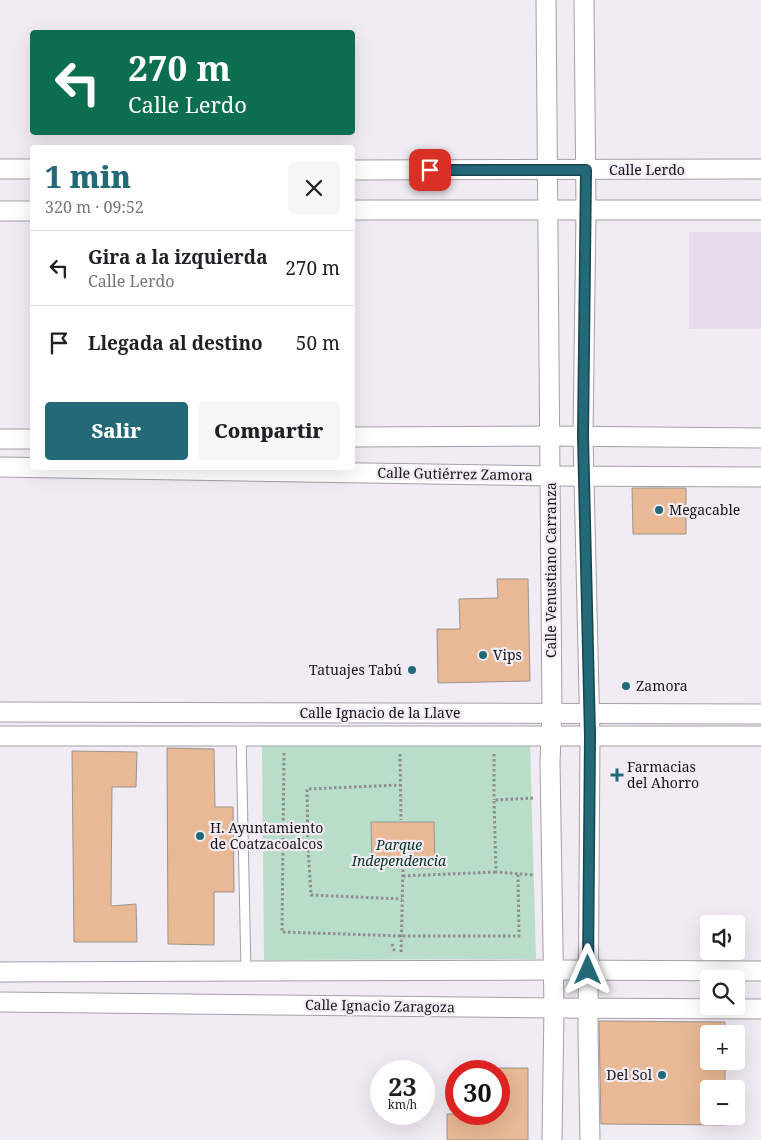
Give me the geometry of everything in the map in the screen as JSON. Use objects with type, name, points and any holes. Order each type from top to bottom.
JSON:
[{"type":"street","name":"Calle Venustiano Carranza","points":[[546,0],[552,713],[551,797],[554,970],[552,1140]]},
{"type":"street","points":[[584,0],[586,210],[583,436],[590,736],[588,970],[590,1140]]},
{"type":"street","points":[[0,169],[30,169]]},
{"type":"street","name":"Calle Lerdo","points":[[355,170],[761,169]]},
{"type":"street","points":[[355,210],[761,210]]},
{"type":"street","points":[[0,211],[30,211]]},
{"type":"street","points":[[355,437],[583,436],[761,438]]},
{"type":"street","points":[[0,439],[30,439]]},
{"type":"street","name":"Calle Gutiérrez Zamora","points":[[0,467],[30,467]]},
{"type":"street","name":"Calle Gutiérrez Zamora","points":[[183,470],[550,476],[761,477]]},
{"type":"street","name":"Calle Ignacio de la Llave","points":[[0,712],[761,714]]},
{"type":"street","name":"Calle Ignacio de la Llave","points":[[0,736],[761,736]]},
{"type":"street","points":[[0,972],[761,971]]},
{"type":"street","name":"Calle Ignacio Zaragoza","points":[[0,1002],[761,1009]]},
{"type":"lane","points":[[241,736],[246,971]]},
{"type":"path","points":[[399,736],[401,820]]},
{"type":"path","points":[[294,753],[284,752],[282,932],[402,936],[519,936],[518,874]]},
{"type":"path","points":[[485,754],[495,754],[496,872]]},
{"type":"path","points":[[390,755],[409,756]]},
{"type":"path","points":[[400,785],[308,789],[308,846],[311,895],[402,899]]},
{"type":"path","points":[[494,800],[551,797]]},
{"type":"path","points":[[263,847],[308,846]]},
{"type":"path","points":[[401,970],[403,868]]},
{"type":"path","points":[[403,876],[496,872],[552,877]]},
{"type":"shaded area","points":[[689,232],[761,232],[761,329],[689,329]]},
{"type":"green space","name":"Parque Independencia","points":[[262,746],[530,746],[536,959],[264,960]]},
{"type":"building","name":"Megacable","points":[[632,488],[686,488],[686,534],[633,534]]},
{"type":"building","name":"Vips","points":[[497,579],[528,579],[530,681],[438,683],[437,629],[460,629],[459,599],[498,598]]},
{"type":"building","name":"H. Ayuntamiento de Coatzacoalcos","points":[[167,748],[214,749],[215,807],[233,807],[234,892],[214,892],[214,945],[168,944]]},
{"type":"building","points":[[72,751],[137,752],[136,787],[112,787],[111,906],[136,904],[137,942],[74,942]]},
{"type":"building","points":[[371,822],[434,822],[435,868],[372,867]]},
{"type":"building","name":"Del Sol","points":[[599,1021],[725,1022],[725,1025],[700,1025],[700,1070],[725,1070],[725,1080],[700,1080],[700,1125],[601,1124]]},
{"type":"building","points":[[510,1068],[528,1068],[528,1140],[447,1140],[447,1125],[510,1125]]},
{"type":"place","name":"Megacable","points":[[659,510]]},
{"type":"place","name":"Vips","points":[[483,655]]},
{"type":"place","name":"Tatuajes Tabú","points":[[412,670]]},
{"type":"place","name":"Zamora","points":[[626,686]]},
{"type":"place","name":"Farmacias del Ahorro","points":[[617,775]]},
{"type":"place","name":"H. Ayuntamiento de Coatzacoalcos","points":[[200,836]]},
{"type":"place","name":"Del Sol","points":[[662,1075]]},
{"type":"route","points":[[430,170],[586,170],[583,436],[590,736],[588,970]]}]
